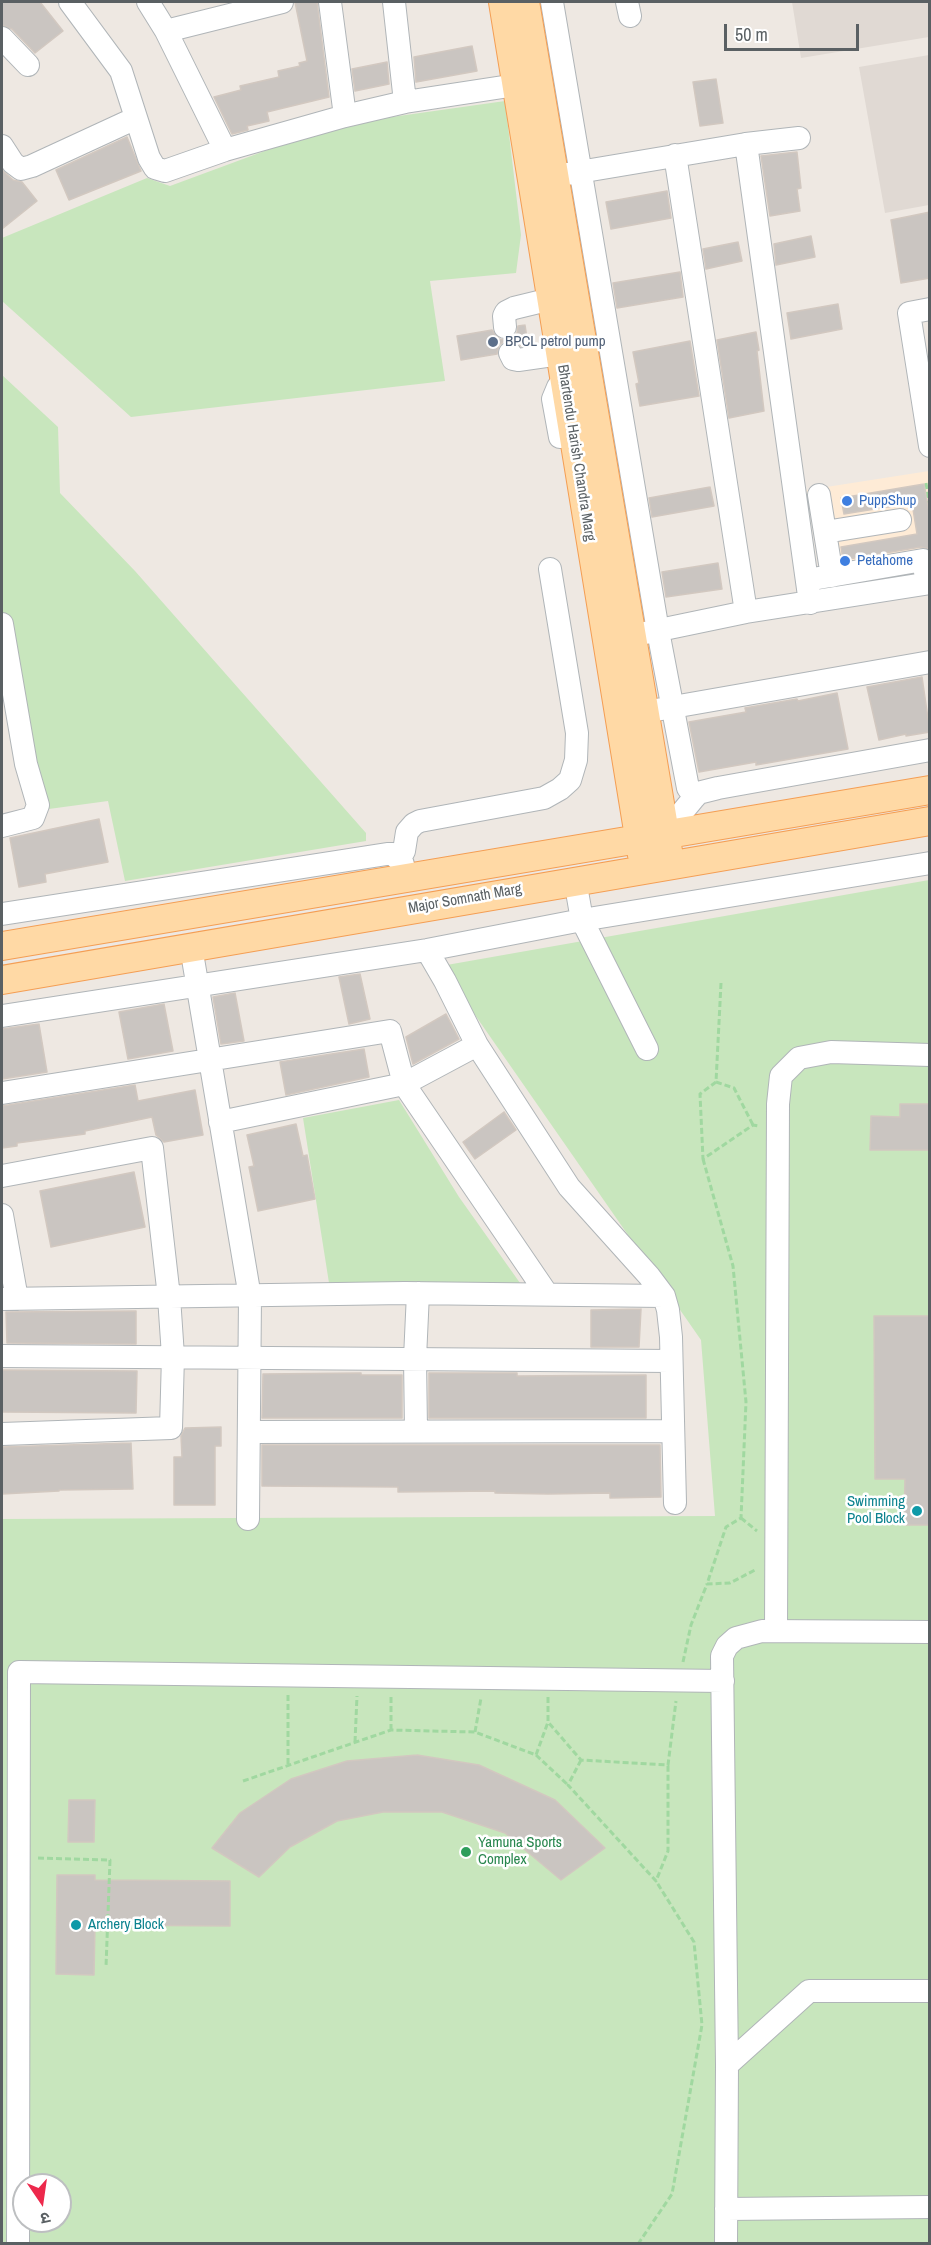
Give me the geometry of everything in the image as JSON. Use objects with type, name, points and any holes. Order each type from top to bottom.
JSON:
[{"type":"main road","name":"Bhartendu Harish Chandra Marg","points":[[502,2],[612,669],[652,836],[657,866]]},
{"type":"main road","name":"Bhartendu Harish Chandra Marg","points":[[537,18],[554,177],[612,435],[659,710],[652,836]]},
{"type":"main road","name":"Major Somnath Marg","points":[[2,946],[402,868],[652,836],[930,790]]},
{"type":"main road","name":"Major Somnath Marg","points":[[2,980],[574,880],[930,821]]},
{"type":"street","points":[[70,2],[122,70],[149,158],[155,168],[165,171],[225,150],[345,116],[405,102],[516,85]]},
{"type":"street","points":[[148,2],[166,31],[225,150]]},
{"type":"street","points":[[166,31],[282,2]]},
{"type":"street","points":[[330,2],[345,116]]},
{"type":"street","points":[[394,2],[405,102]]},
{"type":"street","points":[[552,2],[537,18],[582,172],[612,435]]},
{"type":"street","points":[[2,38],[28,65]]},
{"type":"street","points":[[2,146],[13,163],[21,168],[32,166],[136,118]]},
{"type":"street","points":[[554,177],[675,155],[799,138]]},
{"type":"street","points":[[746,144],[810,603]]},
{"type":"street","points":[[675,155],[746,612]]},
{"type":"street","points":[[505,327],[506,312],[551,299]]},
{"type":"street","points":[[919,311],[930,446]]},
{"type":"street","points":[[510,353],[513,359],[562,366]]},
{"type":"street","points":[[819,495],[832,576]]},
{"type":"street","points":[[825,532],[900,520]]},
{"type":"street","points":[[645,633],[746,612],[928,583],[923,560],[807,580]]},
{"type":"street","points":[[402,868],[407,832],[414,824],[544,798],[570,780],[576,760],[577,733],[550,569]]},
{"type":"street","points":[[2,624],[26,764],[38,805],[33,818],[2,826]]},
{"type":"street","points":[[695,797],[688,788],[659,710],[930,662]]},
{"type":"street","points":[[652,836],[698,794],[718,788],[930,750]]},
{"type":"street","points":[[2,914],[387,854],[393,854],[402,868]]},
{"type":"street","points":[[2,1016],[427,950],[582,920],[930,863]]},
{"type":"street","points":[[574,880],[582,920],[647,1049]]},
{"type":"street","points":[[191,947],[250,1296],[248,1519]]},
{"type":"street","points":[[427,950],[477,1045],[569,1187],[649,1276],[664,1296],[668,1310],[671,1361],[675,1503]]},
{"type":"street","points":[[2,1093],[390,1031],[404,1084],[547,1294]]},
{"type":"street","points":[[220,1122],[404,1084],[477,1045]]},
{"type":"street","points":[[776,1631],[778,1127],[781,1076],[799,1058],[831,1052],[930,1055]]},
{"type":"street","points":[[2,1176],[152,1148],[169,1297],[173,1356],[171,1428],[2,1434]]},
{"type":"street","points":[[2,1215],[9,1299],[418,1293],[664,1296]]},
{"type":"street","points":[[416,1430],[415,1358],[418,1293]]},
{"type":"street","points":[[2,1356],[671,1361]]},
{"type":"street","points":[[249,1432],[673,1431]]},
{"type":"street","points":[[726,2244],[727,2065],[722,1656],[727,1646],[736,1638],[746,1634],[776,1631],[930,1632]]},
{"type":"street","points":[[18,2244],[19,1672],[723,1681]]},
{"type":"street","points":[[727,2065],[809,1991],[930,1991]]},
{"type":"street","points":[[726,2209],[930,2207]]},
{"type":"path","points":[[926,483],[930,506]]},
{"type":"path","points":[[716,1082],[721,983]]},
{"type":"path","points":[[716,1082],[734,1088],[753,1125]]},
{"type":"path","points":[[716,1082],[700,1094],[704,1159],[733,1266],[746,1402],[741,1518]]},
{"type":"path","points":[[704,1159],[753,1125],[778,1127]]},
{"type":"path","points":[[741,1518],[763,1536]]},
{"type":"path","points":[[656,1881],[668,1851],[668,1765],[679,1681],[691,1625],[726,1527],[741,1518]]},
{"type":"path","points":[[707,1584],[730,1583],[763,1566]]},
{"type":"path","points":[[288,1677],[288,1765]]},
{"type":"path","points":[[355,1742],[358,1677]]},
{"type":"path","points":[[391,1678],[391,1730]]},
{"type":"path","points":[[475,1731],[484,1679]]},
{"type":"path","points":[[536,1755],[548,1722],[548,1680]]},
{"type":"path","points":[[548,1722],[581,1760],[668,1765]]},
{"type":"path","points":[[243,1781],[391,1730],[475,1731],[536,1755],[568,1785],[656,1881],[694,1942],[702,2025],[672,2194],[638,2244]]},
{"type":"path","points":[[568,1785],[581,1760]]},
{"type":"path","points":[[19,1857],[110,1860],[106,1966]]},
{"type":"shaded area","points":[[792,2],[929,2],[929,37],[801,58]]},
{"type":"shaded area","points":[[929,55],[929,205],[885,213],[859,67]]},
{"type":"shaded area","points":[[929,471],[929,577],[824,594],[807,490]]},
{"type":"green space","points":[[505,101],[521,235],[516,273],[430,281],[445,381],[131,417],[2,301],[2,238],[147,178],[170,186],[335,125]]},
{"type":"green space","points":[[2,375],[58,427],[60,493],[135,571],[366,833],[366,841],[125,881],[108,801],[34,811],[24,729],[2,606]]},
{"type":"green space","name":"Yamuna Sports Complex","points":[[929,880],[929,2243],[2,2243],[2,1519],[715,1516],[701,1340],[441,966]]},
{"type":"green space","points":[[399,1100],[459,1197],[520,1283],[329,1283],[303,1118]]},
{"type":"building","points":[[2,2],[40,2],[63,31],[35,53],[12,29],[2,25]]},
{"type":"building","points":[[295,2],[317,2],[329,97],[267,112],[269,121],[247,126],[248,130],[232,134],[214,97],[241,90],[240,86],[279,77],[278,71],[300,66],[299,63],[307,61]]},
{"type":"building","points":[[472,46],[477,71],[416,82],[414,57]]},
{"type":"building","points":[[387,62],[389,84],[355,91],[352,69]]},
{"type":"building","points":[[716,79],[723,123],[700,126],[693,82]]},
{"type":"building","points":[[127,137],[141,171],[69,200],[56,170]]},
{"type":"building","points":[[797,152],[801,188],[797,189],[800,211],[770,216],[761,156]]},
{"type":"building","points":[[2,170],[13,180],[22,182],[37,201],[2,229]]},
{"type":"building","points":[[667,191],[671,218],[611,229],[606,202]]},
{"type":"building","points":[[930,212],[930,278],[901,283],[891,220]]},
{"type":"building","points":[[811,236],[815,257],[776,265],[774,244]]},
{"type":"building","points":[[738,242],[742,261],[706,269],[703,249]]},
{"type":"building","points":[[680,272],[683,297],[617,308],[613,283]]},
{"type":"building","points":[[838,304],[842,329],[791,339],[787,313]]},
{"type":"building","points":[[525,325],[528,345],[521,346],[517,341],[507,340],[517,333],[518,326]]},
{"type":"building","points":[[492,330],[499,339],[506,340],[499,345],[497,354],[461,360],[457,336]]},
{"type":"building","points":[[756,332],[764,411],[729,418],[717,340]]},
{"type":"building","points":[[690,341],[699,396],[640,406],[636,384],[639,383],[633,352]]},
{"type":"building","points":[[924,484],[930,516],[930,549],[921,547],[843,560],[841,547],[917,534],[912,503],[844,514],[841,498]]},
{"type":"building","points":[[710,487],[714,506],[652,517],[649,498]]},
{"type":"building","points":[[718,563],[722,589],[666,597],[662,572]]},
{"type":"building","points":[[922,677],[930,732],[879,740],[867,687]]},
{"type":"building","points":[[837,693],[848,749],[699,772],[689,722],[746,712],[745,708]]},
{"type":"building","points":[[99,819],[108,862],[45,874],[46,882],[19,887],[10,838]]},
{"type":"building","points":[[360,974],[370,1019],[349,1024],[339,977]]},
{"type":"building","points":[[235,993],[244,1041],[221,1044],[213,997]]},
{"type":"building","points":[[164,1004],[173,1051],[128,1059],[119,1012]]},
{"type":"building","points":[[446,1014],[459,1039],[413,1064],[406,1037]]},
{"type":"building","points":[[39,1024],[47,1072],[2,1079],[2,1029]]},
{"type":"building","points":[[364,1049],[369,1077],[286,1095],[280,1062]]},
{"type":"building","points":[[135,1085],[138,1101],[195,1090],[203,1135],[164,1142],[156,1135],[152,1117],[85,1131],[85,1134],[17,1143],[17,1146],[2,1148],[2,1106]]},
{"type":"building","points":[[900,1104],[930,1104],[930,1150],[870,1150],[871,1116],[900,1117]]},
{"type":"building","points":[[504,1112],[516,1130],[475,1159],[463,1142]]},
{"type":"building","points":[[296,1124],[303,1156],[307,1155],[315,1199],[258,1211],[249,1167],[254,1166],[247,1135]]},
{"type":"building","points":[[134,1172],[145,1227],[51,1247],[40,1191]]},
{"type":"building","points":[[641,1309],[639,1347],[591,1347],[591,1310]]},
{"type":"building","points":[[136,1311],[136,1344],[7,1343],[6,1312]]},
{"type":"building","points":[[874,1316],[930,1316],[930,1525],[904,1525],[905,1479],[875,1479]]},
{"type":"building","points":[[2,1370],[137,1371],[136,1413],[2,1412]]},
{"type":"building","points":[[361,1373],[361,1375],[402,1375],[402,1418],[262,1418],[263,1374]]},
{"type":"building","points":[[429,1373],[517,1373],[517,1376],[646,1375],[646,1418],[429,1418]]},
{"type":"building","points":[[221,1427],[221,1446],[215,1446],[215,1505],[174,1505],[174,1457],[182,1457],[181,1436],[185,1428]]},
{"type":"building","points":[[131,1443],[133,1489],[59,1490],[2,1494],[2,1447]]},
{"type":"building","points":[[262,1445],[660,1445],[661,1497],[610,1498],[610,1493],[398,1492],[398,1487],[262,1486]]},
{"type":"building","points":[[417,1755],[479,1765],[555,1800],[605,1848],[561,1880],[505,1833],[442,1812],[383,1812],[337,1821],[290,1847],[259,1877],[212,1848],[240,1813],[291,1779],[347,1761]]},
{"type":"building","points":[[69,1800],[95,1800],[94,1842],[68,1842]]},
{"type":"building","points":[[57,1875],[95,1875],[95,1880],[230,1881],[230,1926],[95,1925],[94,1975],[56,1974]]},
{"type":"place","name":"BPCL petrol pump","points":[[493,342]]},
{"type":"place","name":"PuppShup","points":[[847,501]]},
{"type":"place","name":"Petahome","points":[[845,561]]},
{"type":"place","name":"Swimming Pool Block","points":[[917,1511]]},
{"type":"place","name":"Yamuna Sports Complex","points":[[466,1852]]},
{"type":"place","name":"Archery Block","points":[[76,1925]]}]
